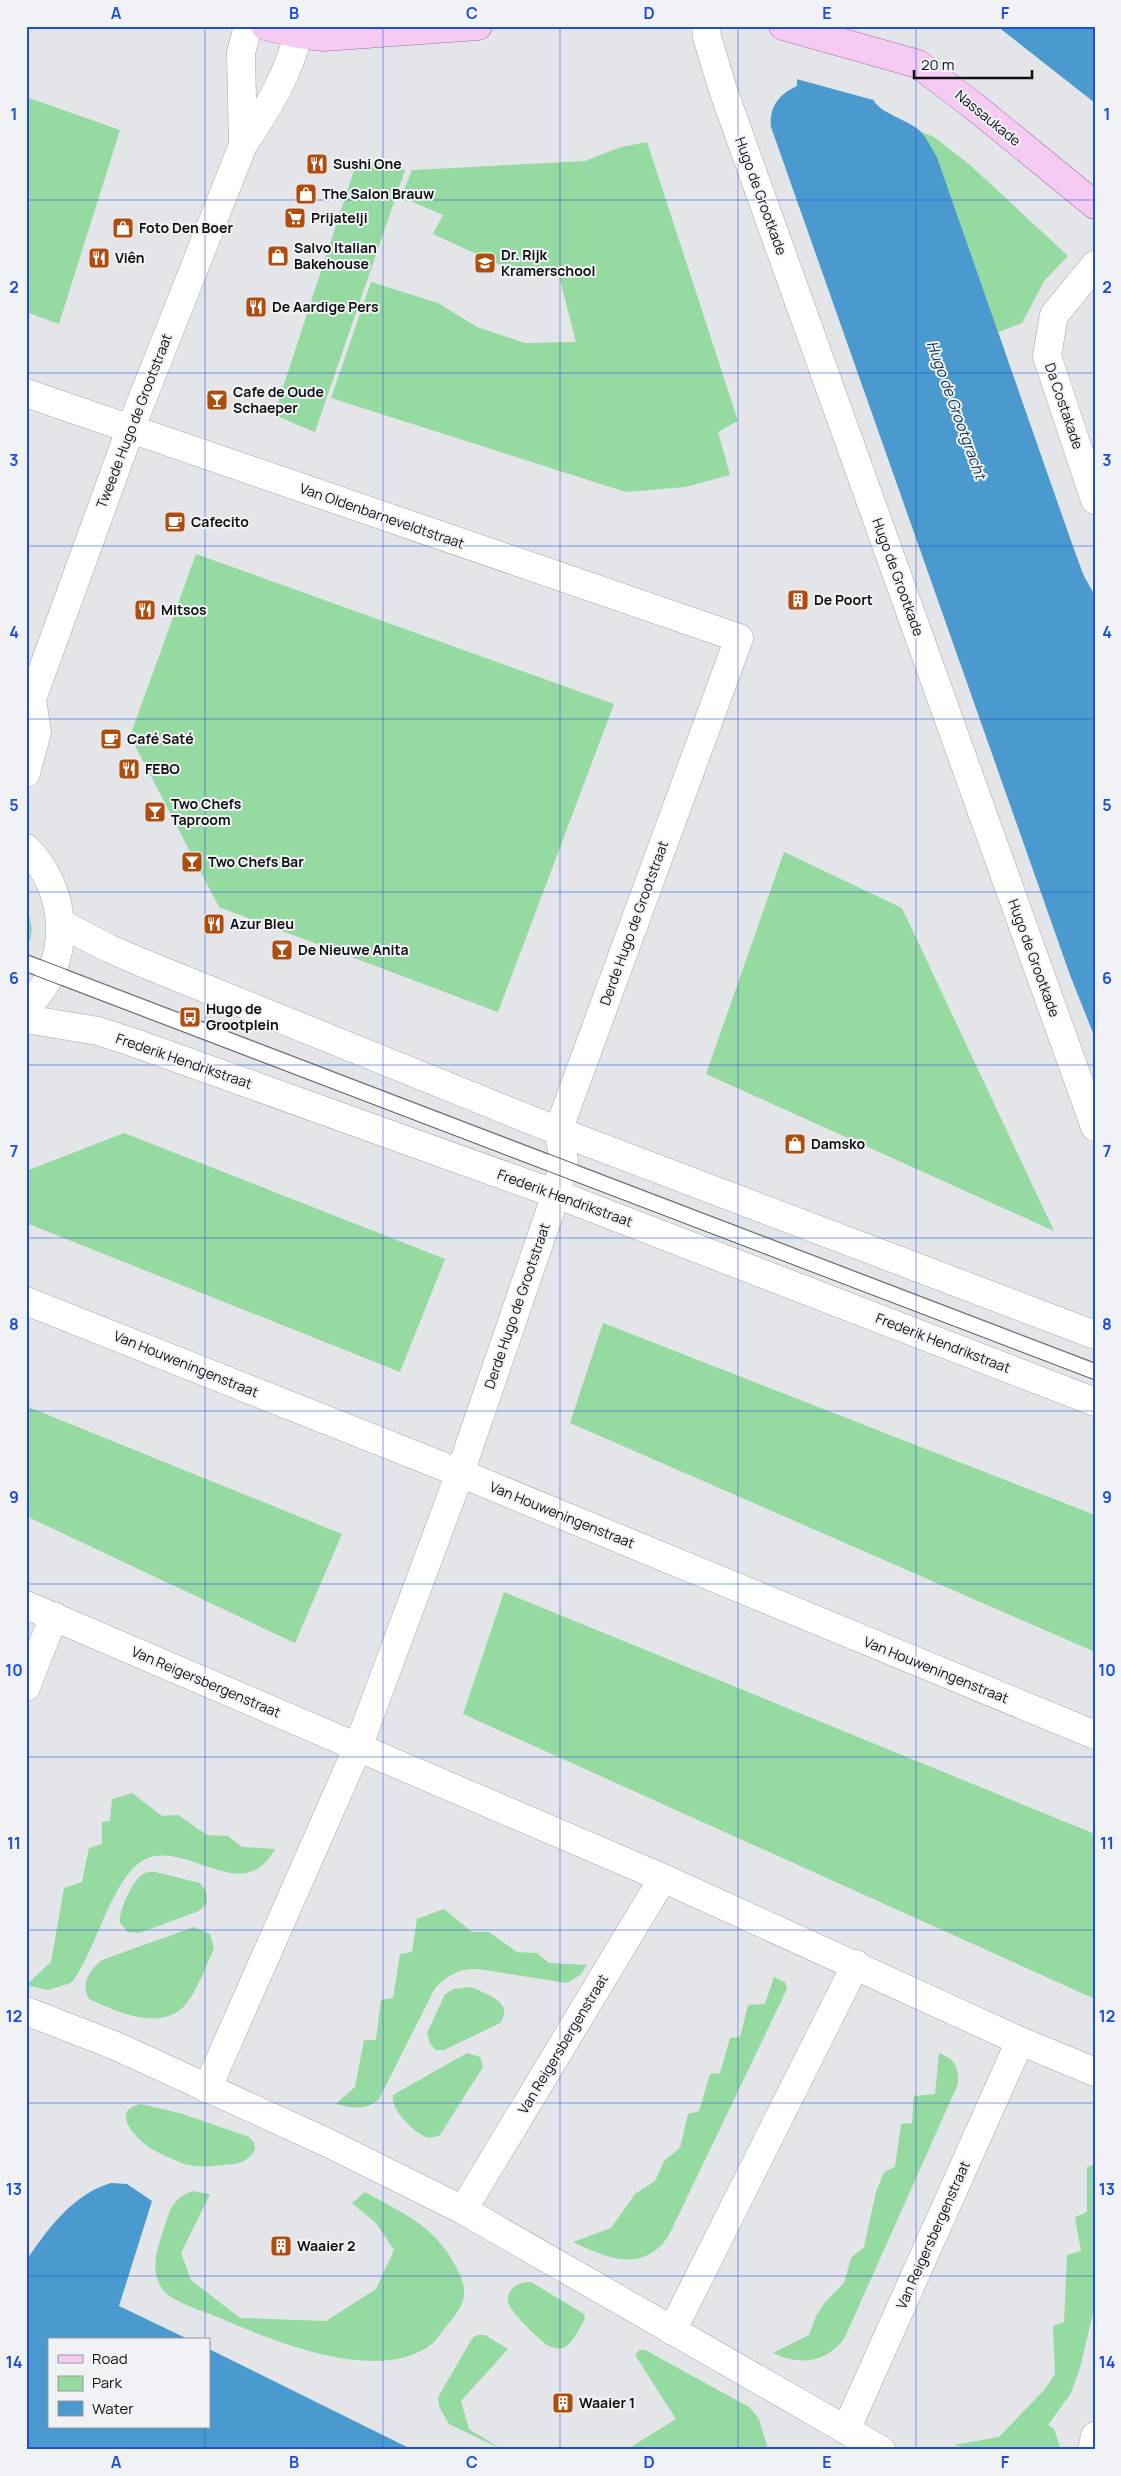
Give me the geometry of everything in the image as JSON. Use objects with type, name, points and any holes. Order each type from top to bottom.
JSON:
[{"type":"main road","points":[[265,26],[300,30],[324,37],[478,26]]},
{"type":"main road","name":"Nassaukade","points":[[783,26],[918,64],[975,107],[1095,205]]},
{"type":"street","name":"Tweede Hugo de Grootstraat","points":[[243,145],[241,53],[248,26]]},
{"type":"street","name":"Hugo de Grootkade","points":[[706,26],[706,37],[723,90],[1095,1126]]},
{"type":"street","name":"Tweede Hugo de Grootstraat","points":[[26,773],[37,732],[29,702],[130,430],[243,145],[269,107],[290,63],[300,30]]},
{"type":"street","name":"Da Costakade","points":[[1095,265],[1054,315],[1047,356],[1095,500]]},
{"type":"street","name":"Van Oldenbarneveldtstraat","points":[[26,393],[739,638]]},
{"type":"street","name":"Derde Hugo de Grootstraat","points":[[358,1747],[460,1472],[556,1194],[564,1160],[558,1131],[739,638]]},
{"type":"street","points":[[26,848],[48,876],[56,895],[61,938],[52,972],[40,993],[26,1007]]},
{"type":"street","points":[[60,923],[108,948],[145,964],[558,1131],[1095,1335]]},
{"type":"street","name":"Frederik Hendrikstraat","points":[[26,1019],[98,1031],[132,1042],[556,1194],[1095,1402]]},
{"type":"street","name":"Van Houweningenstraat","points":[[26,1301],[460,1472],[1095,1735]]},
{"type":"street","name":"Van Reigersbergenstraat","points":[[26,1605],[663,1878],[856,1964],[1020,2041],[1095,2072]]},
{"type":"street","points":[[26,1687],[54,1616]]},
{"type":"street","points":[[207,2090],[358,1747]]},
{"type":"street","name":"Van Reigersbergenstraat","points":[[463,2210],[663,1878]]},
{"type":"street","points":[[672,2330],[856,1964]]},
{"type":"street","points":[[26,2011],[116,2046],[207,2090],[328,2143],[463,2210],[881,2450]]},
{"type":"street","name":"Van Reigersbergenstraat","points":[[846,2430],[1020,2041]]},
{"type":"street","points":[[1092,2450],[1095,2436]]},
{"type":"lane","points":[[26,963],[52,972]]},
{"type":"lane","name":"Frederik Hendrikstraat","points":[[52,972],[1095,1372]]},
{"type":"green space","points":[[26,97],[120,130],[59,324],[26,312]]},
{"type":"green space","points":[[921,132],[934,137],[970,165],[1068,256],[1044,281],[1022,323],[998,332],[937,157]]},
{"type":"green space","points":[[647,142],[738,421],[718,432],[730,475],[685,487],[626,492],[331,398],[371,282],[438,303],[477,327],[525,343],[576,342],[558,272],[516,272],[433,234],[443,215],[401,197],[412,170],[585,161],[621,147]]},
{"type":"green space","points":[[358,158],[405,170],[315,432],[274,415]]},
{"type":"green space","points":[[196,554],[614,704],[498,1012],[219,907],[130,736]]},
{"type":"green space","points":[[784,852],[902,908],[1054,1231],[706,1074]]},
{"type":"green space","points":[[26,898],[32,929],[30,941],[26,940]]},
{"type":"green space","points":[[124,1133],[445,1259],[400,1372],[26,1223],[26,1171]]},
{"type":"green space","points":[[603,1323],[1095,1515],[1095,1652],[570,1423]]},
{"type":"green space","points":[[26,1406],[342,1534],[295,1643],[26,1516]]},
{"type":"green space","points":[[504,1592],[1095,1834],[1095,1999],[463,1714]]},
{"type":"green space","points":[[132,1793],[162,1816],[178,1815],[207,1835],[228,1836],[242,1847],[275,1849],[262,1865],[248,1872],[233,1873],[217,1870],[184,1859],[167,1856],[151,1857],[138,1864],[126,1877],[116,1894],[89,1953],[71,1983],[48,1990],[26,1985],[51,1962],[64,1888],[82,1882],[89,1848],[102,1844],[102,1822],[110,1821],[112,1799]]},
{"type":"green space","points":[[155,1872],[200,1883],[206,1891],[207,1903],[199,1911],[139,1933],[128,1932],[120,1923],[121,1911],[127,1896],[139,1877],[146,1873]]},
{"type":"green space","points":[[444,1909],[472,1932],[489,1932],[517,1952],[537,1953],[549,1963],[587,1965],[580,1975],[567,1983],[478,1969],[454,1973],[435,1988],[379,2099],[374,2103],[359,2108],[336,2104],[355,2087],[364,2040],[376,2040],[381,2000],[393,1998],[400,1954],[412,1952],[417,1919]]},
{"type":"green space","points":[[194,1927],[210,1934],[214,1949],[194,1992],[186,2004],[176,2013],[164,2017],[138,2017],[125,2014],[89,1999],[86,1993],[86,1982],[90,1973],[102,1960]]},
{"type":"green space","points":[[774,1977],[785,1982],[787,1989],[668,2237],[647,2256],[635,2259],[611,2257],[573,2242],[611,2228],[635,2194],[655,2181],[664,2161],[680,2148],[688,2114],[699,2111],[710,2074],[720,2073],[730,2038],[740,2037],[748,2005],[765,2004]]},
{"type":"green space","points":[[471,1987],[497,2000],[504,2010],[504,2016],[500,2023],[444,2050],[436,2050],[430,2044],[427,2033],[445,1994],[454,1989]]},
{"type":"green space","points":[[467,2053],[480,2057],[483,2067],[440,2135],[430,2138],[424,2136],[408,2124],[398,2113],[393,2101],[393,2095]]},
{"type":"green space","points":[[939,2053],[949,2058],[955,2064],[958,2073],[958,2084],[845,2337],[830,2352],[812,2360],[793,2360],[773,2353],[809,2335],[816,2316],[826,2301],[844,2283],[851,2258],[864,2247],[876,2192],[884,2172],[895,2167],[901,2124],[912,2123],[914,2096],[935,2094]]},
{"type":"green space","points":[[141,2104],[183,2114],[249,2137],[254,2142],[255,2149],[245,2160],[228,2165],[193,2166],[184,2164],[152,2149],[133,2132],[126,2119],[127,2112],[131,2107]]},
{"type":"green space","points":[[1095,2164],[1095,2305],[1080,2368],[1071,2393],[1048,2425],[1054,2429],[1061,2450],[973,2450],[954,2445],[999,2437],[1045,2389],[1055,2374],[1053,2326],[1064,2322],[1067,2255],[1081,2251],[1075,2217],[1087,2212],[1087,2167]]},
{"type":"green space","points":[[192,2191],[210,2194],[181,2253],[191,2280],[240,2318],[326,2321],[376,2289],[394,2250],[376,2223],[352,2203],[365,2192],[405,2214],[439,2241],[448,2253],[462,2281],[464,2296],[461,2305],[433,2343],[411,2355],[385,2360],[357,2360],[297,2347],[268,2338],[190,2306],[174,2299],[163,2290],[155,2269],[158,2247],[172,2207],[179,2198]]},
{"type":"green space","points":[[531,2282],[584,2314],[585,2318],[576,2334],[565,2347],[556,2348],[547,2345],[525,2325],[510,2306],[508,2297],[511,2290],[518,2284]]},
{"type":"green space","points":[[485,2335],[508,2349],[461,2401],[469,2429],[503,2450],[449,2424],[439,2406],[438,2397],[473,2337]]},
{"type":"green space","points":[[639,2350],[645,2350],[749,2407],[759,2419],[768,2450],[626,2450],[676,2419],[635,2355]]},
{"type":"water","points":[[997,26],[1095,26],[1095,103]]},
{"type":"water","name":"Hugo de Grootgracht","points":[[797,79],[873,99],[881,108],[919,130],[937,157],[1071,541],[1083,574],[1095,596],[1095,1038],[1070,975],[771,127],[772,113],[776,102],[785,93],[797,86]]},
{"type":"water","points":[[111,2183],[127,2184],[152,2201],[119,2306],[186,2338],[48,2338],[48,2428],[210,2428],[210,2349],[413,2450],[26,2450],[26,2257],[28,2258],[54,2224],[74,2203],[98,2188]]},
{"type":"pier","points":[[778,26],[849,26],[873,100],[797,79]]},
{"type":"tram line","points":[[26,954],[1095,1363]]},
{"type":"tram line","points":[[26,972],[1095,1380]]},
{"type":"place","name":"Sushi One","points":[[317,164]]},
{"type":"place","name":"The Salon Brauw","points":[[306,194]]},
{"type":"place","name":"Prijatelji","points":[[295,218]]},
{"type":"place","name":"Foto Den Boer","points":[[123,228]]},
{"type":"place","name":"Salvo Italian Bakehouse","points":[[278,256]]},
{"type":"place","name":"Viên","points":[[99,258]]},
{"type":"place","name":"Dr. Rijk Kramerschool","points":[[485,263]]},
{"type":"place","name":"De Aardige Pers","points":[[256,307]]},
{"type":"place","name":"Cafe de Oude Schaeper","points":[[217,400]]},
{"type":"place","name":"Cafecito","points":[[175,522]]},
{"type":"place","name":"De Poort","points":[[798,600]]},
{"type":"place","name":"Mitsos","points":[[145,610]]},
{"type":"place","name":"Café Saté","points":[[111,739]]},
{"type":"place","name":"FEBO","points":[[129,769]]},
{"type":"place","name":"Two Chefs Taproom","points":[[155,812]]},
{"type":"place","name":"Two Chefs Bar","points":[[192,862]]},
{"type":"place","name":"Azur Bleu","points":[[214,924]]},
{"type":"place","name":"De Nieuwe Anita","points":[[282,950]]},
{"type":"place","name":"Hugo de Grootplein","points":[[190,1017]]},
{"type":"place","name":"Damsko","points":[[795,1144]]},
{"type":"place","name":"Waaier 2","points":[[281,2246]]},
{"type":"place","name":"Waaier 1","points":[[563,2403]]}]
